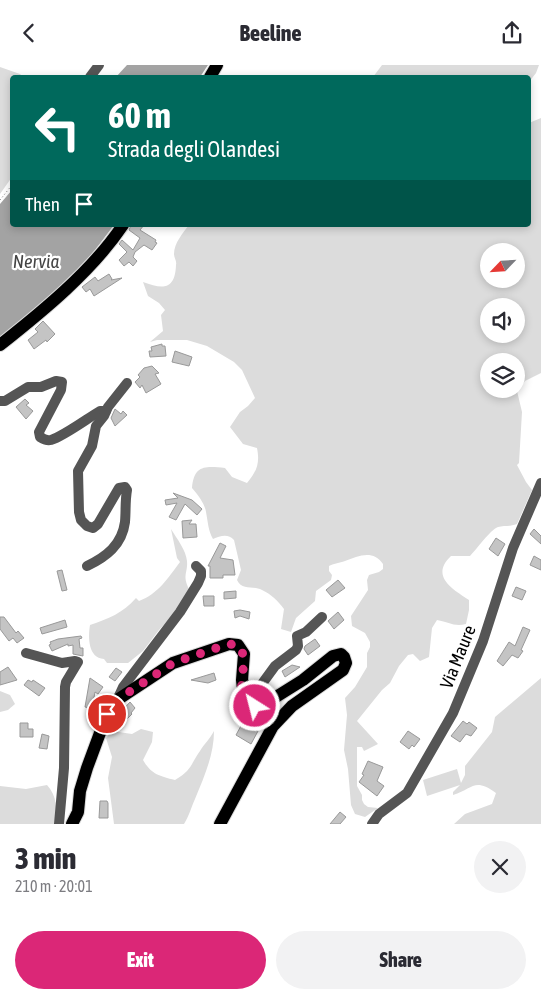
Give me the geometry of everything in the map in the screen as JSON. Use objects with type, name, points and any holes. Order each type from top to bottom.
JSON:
[{"type":"main road","points":[[0,345],[49,305],[96,258],[121,227]]},
{"type":"main road","points":[[72,824],[78,812],[80,791],[90,759],[107,714],[117,700],[173,663],[228,644],[238,645],[244,654],[242,680],[244,698],[248,703],[255,706],[263,705],[302,680],[333,656],[341,654],[346,663],[343,670],[292,706],[273,726],[220,824]]},
{"type":"street","points":[[0,401],[6,401],[28,387],[41,387],[56,381],[62,382],[63,385],[40,432],[40,437],[44,440],[51,440],[100,411],[106,411]]},
{"type":"street","points":[[87,566],[103,558],[114,549],[121,537],[125,523],[127,492],[125,487],[120,488],[98,525],[93,528],[87,526],[81,520],[79,513],[78,471],[92,446],[96,426],[127,383]]},
{"type":"street","name":"Via Maure","points":[[372,824],[379,814],[407,793],[453,713],[483,641],[513,548],[541,483]]},
{"type":"street","points":[[117,700],[123,687],[180,612],[198,583],[201,571],[196,565]]},
{"type":"street","points":[[242,680],[251,691],[256,692],[275,666],[296,650],[298,646],[297,637],[306,632],[322,617]]},
{"type":"street","points":[[26,653],[62,663],[75,661],[78,663],[66,682],[65,687],[64,768],[60,824]]},
{"type":"path","points":[[0,200],[10,188]]},
{"type":"shaded area","points":[[382,65],[539,65],[531,79],[531,75],[374,75]]},
{"type":"shaded area","points":[[0,67],[21,75],[10,75],[10,180],[0,194]]},
{"type":"shaded area","points":[[541,118],[541,373],[525,381],[525,353],[480,353],[480,398],[519,398],[522,412],[519,463],[517,465],[532,490],[517,524],[498,527],[487,536],[470,556],[451,556],[445,563],[443,576],[446,581],[450,587],[469,600],[466,624],[455,625],[437,620],[432,628],[429,657],[420,661],[413,654],[408,655],[399,666],[390,683],[357,721],[378,744],[364,751],[362,747],[357,747],[357,786],[364,804],[368,807],[378,808],[365,817],[355,814],[351,805],[348,769],[344,750],[347,715],[345,698],[355,687],[367,667],[367,653],[370,647],[370,642],[365,633],[352,626],[351,616],[368,590],[367,580],[369,575],[383,569],[383,564],[375,557],[365,555],[329,566],[329,571],[332,575],[331,580],[316,591],[315,601],[296,618],[291,632],[281,629],[284,609],[274,598],[262,590],[244,587],[237,580],[241,570],[234,540],[227,536],[213,539],[204,506],[192,488],[195,475],[206,467],[225,468],[232,477],[247,483],[250,479],[258,463],[257,448],[243,444],[230,427],[240,412],[255,398],[242,370],[234,362],[207,346],[187,340],[157,340],[150,342],[163,331],[161,315],[165,310],[159,303],[148,296],[143,282],[162,287],[170,284],[175,273],[174,254],[179,238],[187,227],[531,227],[531,122]]},
{"type":"shaded area","points":[[171,529],[185,553],[186,577],[189,589],[172,616],[143,651],[128,663],[107,663],[92,651],[89,641],[90,625],[115,615],[136,598],[139,601],[146,598],[167,580],[180,562],[177,558]]},
{"type":"shaded area","points":[[541,678],[541,824],[454,824],[465,814],[492,804],[496,793],[489,788],[478,785],[453,795],[453,792],[460,785],[427,796],[423,780],[457,769],[461,783],[465,775],[465,766],[492,732],[495,717]]},
{"type":"shaded area","points":[[0,691],[10,695],[15,704],[8,710],[0,712]]},
{"type":"shaded area","points":[[141,729],[153,732],[152,742],[143,760],[146,765],[156,774],[175,780],[188,770],[214,731],[214,740],[208,766],[184,824],[114,824],[108,778],[112,757],[106,738],[112,731],[132,734]]},
{"type":"shaded area","points":[[47,785],[56,803],[54,824],[0,824],[0,786],[26,789]]},
{"type":"water","points":[[127,65],[208,65],[201,75],[118,75]]},
{"type":"water","name":"Nervia","points":[[10,192],[10,227],[112,227],[92,254],[51,297],[0,337],[0,204]]},
{"type":"building","points":[[130,227],[142,227],[140,230],[156,240],[155,242],[157,243],[152,250],[144,245],[135,252],[133,257],[137,261],[133,266],[129,262],[124,266],[119,260],[127,252],[119,244],[122,240],[133,250],[140,238],[129,230]]},
{"type":"building","points":[[109,274],[111,280],[122,278],[94,296],[90,289],[86,292],[82,287],[95,277],[98,281]]},
{"type":"building","points":[[43,321],[55,334],[47,342],[46,340],[34,349],[28,340],[38,332],[35,329]]},
{"type":"building","points":[[162,344],[162,346],[165,346],[166,356],[150,357],[149,351],[152,351],[151,347]]},
{"type":"building","points":[[175,351],[192,357],[189,366],[172,362]]},
{"type":"building","points":[[152,366],[159,373],[155,374],[161,384],[146,393],[142,385],[140,388],[135,382],[140,377],[138,375],[144,368]]},
{"type":"building","points":[[25,399],[29,403],[26,405],[33,411],[26,419],[16,407]]},
{"type":"building","points":[[115,409],[121,414],[123,411],[127,415],[115,426],[111,418]]},
{"type":"building","points":[[173,493],[192,500],[202,509],[197,515],[185,504],[176,520],[169,517],[177,503],[166,505],[165,500],[178,498]]},
{"type":"building","points":[[192,520],[189,524],[196,524],[197,537],[183,538],[182,521]]},
{"type":"building","points":[[534,529],[541,536],[541,544],[530,534]]},
{"type":"building","points":[[496,538],[505,544],[498,556],[489,549]]},
{"type":"building","points":[[220,543],[226,546],[220,558],[233,560],[235,575],[223,575],[223,578],[210,578],[210,566],[208,566]]},
{"type":"building","points":[[534,556],[541,560],[541,570],[530,565]]},
{"type":"building","points":[[62,570],[67,590],[62,591],[57,571]]},
{"type":"building","points":[[338,580],[345,588],[332,597],[326,590]]},
{"type":"building","points":[[516,587],[526,591],[522,600],[512,596]]},
{"type":"building","points":[[236,591],[236,598],[224,599],[224,592]]},
{"type":"building","points":[[203,596],[214,596],[214,606],[204,606]]},
{"type":"building","points":[[234,611],[250,612],[249,619],[240,616],[235,618]]},
{"type":"building","points":[[338,612],[344,620],[334,629],[328,621]]},
{"type":"building","points":[[0,617],[4,617],[16,633],[18,631],[24,638],[17,643],[13,638],[9,641],[0,629]]},
{"type":"building","points":[[65,620],[67,627],[42,634],[40,628]]},
{"type":"building","points":[[523,627],[530,630],[521,650],[523,651],[518,658],[512,655],[503,666],[497,661],[509,642],[515,646]]},
{"type":"building","points":[[81,636],[82,638],[79,639],[80,648],[83,648],[83,656],[73,654],[73,645],[68,646],[68,644],[52,651],[49,645],[51,644],[50,642],[58,639]]},
{"type":"building","points":[[315,639],[320,646],[308,655],[304,649],[305,646]]},
{"type":"building","points":[[292,665],[300,667],[285,677],[282,671]]},
{"type":"building","points":[[8,667],[17,680],[0,685],[0,672]]},
{"type":"building","points":[[116,668],[122,672],[115,681],[109,677]]},
{"type":"building","points":[[214,673],[216,680],[208,683],[191,680]]},
{"type":"building","points":[[90,678],[103,687],[98,694],[95,692],[90,708],[85,707]]},
{"type":"building","points":[[28,680],[32,682],[33,680],[45,688],[39,696],[24,685]]},
{"type":"building","points":[[130,702],[135,708],[126,720],[119,714]]},
{"type":"building","points":[[463,721],[467,724],[469,722],[477,728],[471,736],[466,734],[460,742],[451,736]]},
{"type":"building","points":[[20,723],[28,723],[28,729],[33,729],[33,737],[20,737]]},
{"type":"building","points":[[242,724],[258,731],[251,744],[236,735]]},
{"type":"building","points":[[408,731],[420,739],[414,747],[412,745],[409,749],[400,742]]},
{"type":"building","points":[[42,734],[49,736],[47,749],[39,748]]},
{"type":"building","points":[[368,761],[383,767],[377,781],[384,786],[377,796],[359,782],[364,775],[362,774]]},
{"type":"building","points":[[100,801],[107,801],[108,803],[108,818],[99,818]]},
{"type":"building","points":[[340,812],[346,817],[340,824],[330,824]]},
{"type":"route","points":[[107,714],[117,700],[173,663],[228,644],[238,645],[242,649],[244,654],[242,688],[244,698],[248,703],[255,706]]}]
